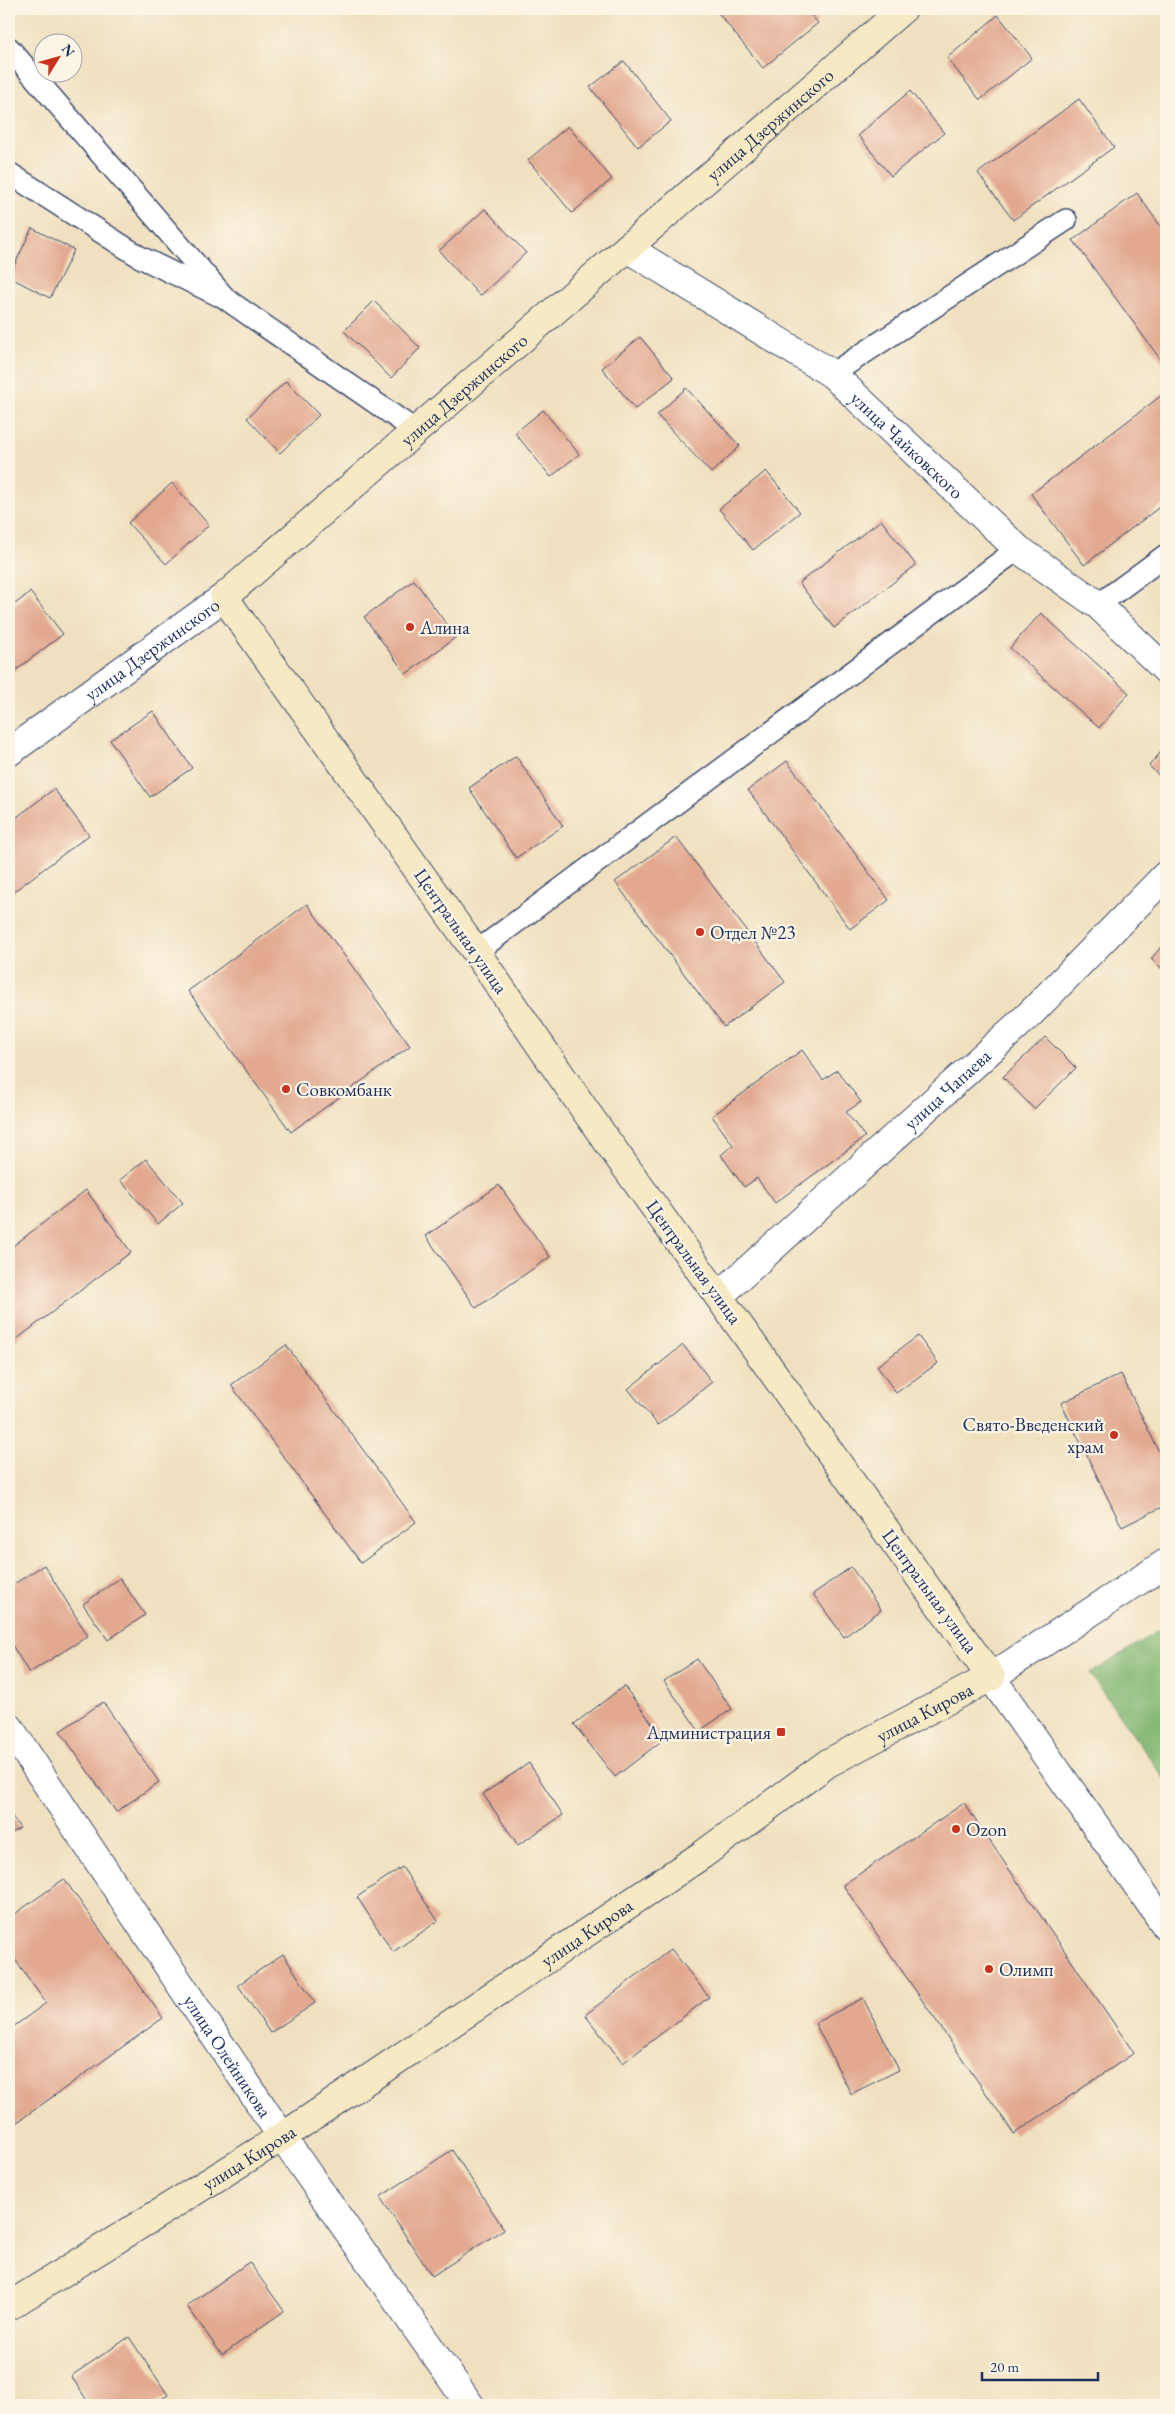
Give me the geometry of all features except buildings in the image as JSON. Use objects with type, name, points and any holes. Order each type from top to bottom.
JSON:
[{"type":"street","name":"улица Дзержинского","points":[[9,752],[224,597],[903,9]]},
{"type":"street","name":"улица Чайковского","points":[[627,248],[832,374],[1018,549],[1098,605],[1166,670]]},
{"type":"street","name":"Центральная улица","points":[[224,597],[476,952],[587,1113],[991,1677],[1166,1926]]},
{"type":"street","name":"улица Чапаева","points":[[719,1296],[1030,1014],[1166,875]]},
{"type":"street","name":"улица Кирова","points":[[9,2306],[282,2136],[702,1854],[828,1762],[991,1677],[1166,1563]]},
{"type":"street","name":"улица Олейникова","points":[[9,1727],[282,2136],[470,2405]]},
{"type":"lane","points":[[9,48],[226,299]]},
{"type":"lane","points":[[9,173],[140,257],[226,299],[416,432]]},
{"type":"lane","points":[[832,374],[1066,220]]},
{"type":"lane","points":[[476,952],[1018,549]]},
{"type":"lane","points":[[1098,605],[1166,555]]},
{"type":"green space","points":[[1166,1626],[1166,1781],[1090,1674]]},
{"type":"place","name":"Алина","points":[[410,627]]},
{"type":"place","name":"Отдел №23","points":[[700,932]]},
{"type":"place","name":"Совкомбанк","points":[[286,1089]]},
{"type":"place","name":"Свято-Введенский храм","points":[[1114,1435]]},
{"type":"place","name":"Администрация","points":[[781,1732]]},
{"type":"place","name":"Ozon","points":[[956,1829]]},
{"type":"place","name":"Олимп","points":[[989,1969]]}]
